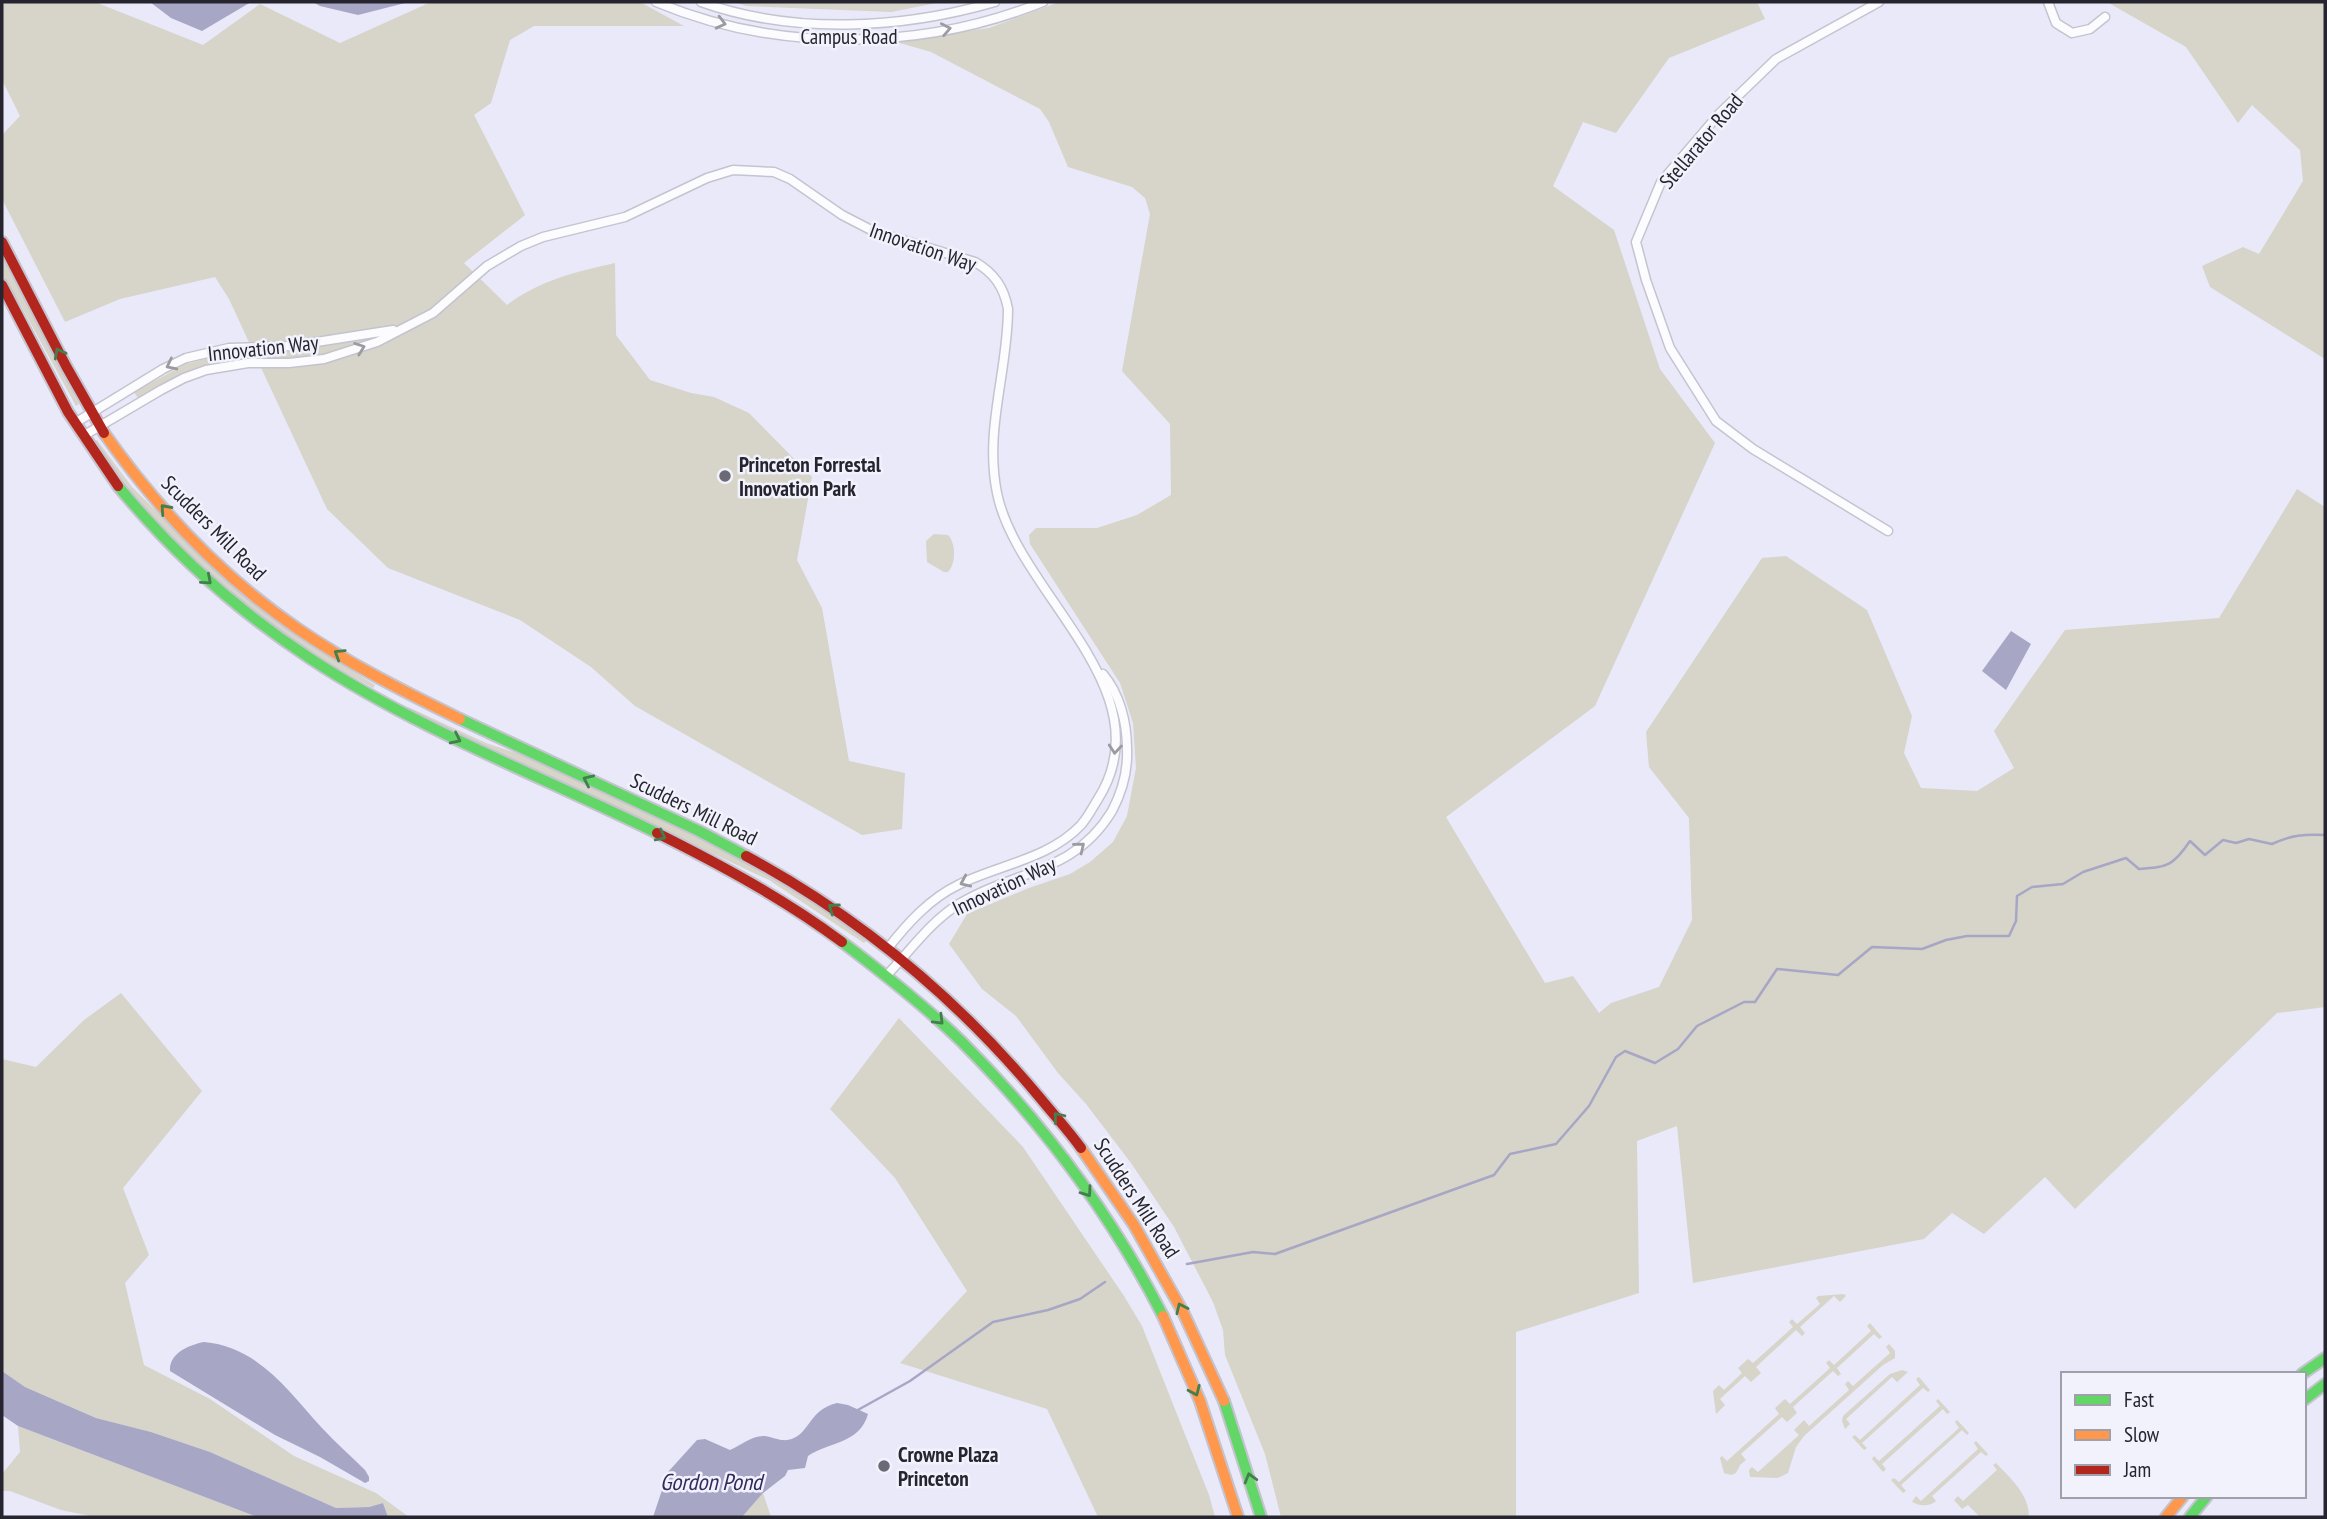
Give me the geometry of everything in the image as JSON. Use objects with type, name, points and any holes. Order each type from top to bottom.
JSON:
[{"type":"main road","name":"Scudders Mill Road","points":[[2,242],[99,426],[145,487],[174,519],[227,572],[283,618],[346,659],[451,716],[743,853],[819,898],[888,948],[957,1007],[1009,1060],[1063,1122],[1125,1211],[1174,1292],[1215,1380],[1241,1448],[1261,1517]]},
{"type":"main road","name":"Scudders Mill Road","points":[[2,285],[75,424],[123,491],[193,568],[250,617],[303,655],[394,708],[718,864],[776,896],[887,975],[929,1009],[1009,1091],[1065,1160],[1129,1255],[1151,1292],[1201,1405],[1227,1476],[1238,1517]]},
{"type":"main road","points":[[2305,1372],[2325,1358]]},
{"type":"main road","points":[[2306,1398],[2325,1384]]},
{"type":"main road","points":[[2166,1517],[2181,1498]]},
{"type":"main road","points":[[2189,1517],[2205,1498]]},
{"type":"street","name":"Campus Road","points":[[656,2],[700,18],[765,33],[855,40],[946,29],[988,20],[1043,2]]},
{"type":"street","name":"Campus Road","points":[[701,2],[756,16],[807,22],[862,24],[914,20],[965,11],[995,2]]},
{"type":"street","name":"Stellarator Road","points":[[1879,2],[1776,59],[1719,114],[1661,182],[1636,242],[1670,348],[1716,421],[1754,449],[1888,531]]},
{"type":"street","points":[[2048,2],[2056,23],[2073,33],[2090,29],[2105,18]]},
{"type":"street","name":"Innovation Way","points":[[83,436],[184,378],[206,370],[248,363],[312,361],[377,342],[433,313],[486,266],[521,246],[542,237],[625,217],[707,178],[733,170],[774,172],[790,179],[842,215],[873,231],[975,262],[992,274],[999,283],[1008,309],[992,430],[992,469],[997,496],[1011,535],[1101,678],[1114,714],[1116,754],[1107,783],[1086,819],[1065,839],[1049,849],[959,884],[942,894],[922,911],[888,948]]},
{"type":"street","name":"Innovation Way","points":[[75,424],[163,369],[186,358],[229,348],[310,343],[407,327]]},
{"type":"street","points":[[310,343],[312,361]]},
{"type":"street","name":"Innovation Way","points":[[887,975],[951,909],[972,897],[1062,860],[1099,831],[1115,804],[1126,773],[1127,732],[1119,703],[1109,682],[1092,661]]},
{"type":"shaded area","points":[[2,2],[95,2],[203,45],[260,4],[340,43],[431,2],[640,2],[684,26],[534,26],[510,40],[491,103],[474,115],[525,215],[464,263],[507,305],[545,283],[615,263],[616,335],[650,380],[714,397],[749,413],[812,477],[797,560],[822,608],[849,761],[905,773],[902,829],[862,835],[635,706],[591,667],[520,620],[388,568],[327,509],[257,359],[209,365],[167,382],[138,398],[134,392],[186,364],[223,354],[253,351],[229,299],[215,277],[120,299],[65,322],[2,199],[2,135],[20,116],[2,80]]},
{"type":"shaded area","points":[[735,2],[942,2],[891,12],[746,6]]},
{"type":"shaded area","points":[[1059,2],[1757,2],[1765,19],[1669,58],[1616,133],[1583,122],[1553,186],[1614,230],[1660,369],[1715,443],[1595,706],[1446,817],[1545,983],[1573,976],[1599,1013],[1611,1003],[1659,987],[1692,920],[1689,818],[1649,767],[1646,732],[1762,558],[1786,556],[1867,610],[1912,716],[1904,753],[1921,788],[1977,791],[2014,768],[1994,731],[2065,630],[2219,618],[2297,489],[2325,507],[2325,1007],[2277,1013],[2075,1209],[2045,1177],[1984,1234],[1952,1213],[1924,1239],[1693,1283],[1677,1126],[1637,1141],[1639,1293],[1516,1332],[1516,1517],[1281,1517],[1265,1454],[1225,1355],[1223,1330],[1213,1302],[1174,1227],[1131,1163],[1086,1104],[1058,1073],[1016,1016],[982,989],[949,944],[967,914],[1070,874],[1090,862],[1113,842],[1127,816],[1136,768],[1133,723],[1120,683],[1030,544],[1029,535],[1036,528],[1097,528],[1137,515],[1171,495],[1170,424],[1122,371],[1150,214],[1145,198],[1132,187],[1068,167],[1049,122],[1040,109],[931,52],[893,41],[989,28]]},
{"type":"shaded area","points":[[2107,2],[2325,2],[2325,359],[2210,287],[2202,266],[2243,247],[2259,254],[2303,181],[2300,150],[2252,105],[2238,123],[2186,47]]},
{"type":"shaded area","points":[[2,257],[79,404],[76,406],[2,275]]},
{"type":"shaded area","points":[[97,440],[132,487],[222,576],[262,610],[312,646],[375,685],[373,688],[283,636],[221,587],[154,518],[94,442]]},
{"type":"shaded area","points":[[934,534],[948,535],[951,539],[954,559],[948,572],[927,562],[926,541]]},
{"type":"shaded area","points":[[408,707],[486,743],[528,757],[701,838],[792,889],[867,940],[864,943],[769,880],[407,710]]},
{"type":"shaded area","points":[[121,993],[202,1091],[123,1188],[149,1255],[125,1283],[144,1365],[210,1399],[294,1456],[376,1493],[409,1517],[388,1517],[383,1503],[369,1507],[336,1508],[210,1452],[151,1432],[96,1418],[25,1387],[2,1371],[2,1059],[36,1067],[84,1020]]},
{"type":"shaded area","points":[[899,1018],[1023,1147],[1124,1296],[1142,1326],[1209,1495],[1215,1517],[1098,1517],[1047,1409],[900,1363],[967,1291],[895,1178],[830,1109]]},
{"type":"shaded area","points":[[1844,1294],[1846,1296],[1840,1302],[1834,1296],[1800,1327],[1805,1333],[1802,1336],[1796,1330],[1756,1367],[1761,1373],[1751,1382],[1745,1376],[1720,1399],[1725,1405],[1716,1414],[1713,1391],[1719,1385],[1724,1390],[1742,1373],[1738,1368],[1748,1359],[1753,1363],[1793,1327],[1789,1322],[1792,1319],[1797,1324],[1820,1304],[1816,1298],[1818,1296]]},
{"type":"shaded area","points":[[1870,1323],[1882,1337],[1879,1339],[1874,1334],[1837,1368],[1841,1374],[1838,1376],[1833,1371],[1793,1407],[1797,1413],[1787,1422],[1782,1417],[1741,1454],[1746,1460],[1736,1473],[1724,1473],[1720,1458],[1722,1456],[1727,1461],[1779,1414],[1775,1408],[1785,1399],[1790,1404],[1830,1368],[1826,1363],[1829,1360],[1834,1365],[1871,1331],[1867,1326]]},
{"type":"shaded area","points":[[1889,1344],[1895,1351],[1895,1358],[1883,1365],[1804,1436],[1796,1447],[1788,1473],[1778,1478],[1750,1477],[1749,1470],[1752,1467],[1758,1472],[1799,1435],[1794,1430],[1804,1420],[1809,1426],[1849,1390],[1845,1384],[1848,1381],[1853,1386],[1890,1353],[1886,1347]]},
{"type":"shaded area","points":[[1902,1370],[1908,1372],[1897,1382],[1892,1377],[1846,1419],[1850,1424],[1845,1429],[1843,1416],[1890,1374]]},
{"type":"shaded area","points":[[1919,1377],[1930,1390],[1928,1392],[1923,1388],[1862,1443],[1867,1448],[1864,1450],[1852,1437],[1855,1435],[1860,1440],[1920,1385],[1916,1379]]},
{"type":"shaded area","points":[[1938,1399],[1950,1412],[1947,1414],[1943,1409],[1882,1464],[1886,1469],[1883,1472],[1872,1459],[1874,1456],[1879,1461],[1940,1406],[1936,1401]]},
{"type":"shaded area","points":[[1957,1420],[1969,1433],[1967,1435],[1962,1430],[1901,1485],[1906,1491],[1903,1493],[1891,1480],[1894,1478],[1899,1482],[1959,1428],[1955,1422]]},
{"type":"shaded area","points":[[18,1426],[257,1517],[95,1517],[61,1510],[10,1491],[2,1491],[2,1474],[20,1452]]},
{"type":"shaded area","points":[[1976,1441],[1988,1454],[1986,1456],[1981,1452],[1932,1496],[1936,1501],[1933,1503],[1924,1505],[1912,1502],[1916,1496],[1921,1501],[1978,1449],[1974,1443]]},
{"type":"shaded area","points":[[1996,1463],[2023,1494],[2029,1517],[1980,1517],[1968,1505],[1962,1509],[1954,1500],[1958,1496],[1963,1501],[1997,1470],[1993,1465]]},
{"type":"shaded area","points":[[763,1493],[771,1517],[742,1517]]},
{"type":"water","points":[[150,2],[251,2],[202,31],[171,18]]},
{"type":"water","points":[[313,2],[409,2],[358,15]]},
{"type":"water","points":[[2011,631],[2031,644],[2006,690],[1982,671]]},
{"type":"water","points":[[204,1342],[241,1352],[271,1373],[327,1434],[365,1470],[369,1481],[365,1483],[275,1435],[170,1371],[176,1355],[192,1345]]},
{"type":"water","points":[[2,1371],[25,1387],[96,1418],[151,1432],[210,1452],[336,1508],[369,1507],[383,1503],[388,1517],[257,1517],[18,1426],[2,1415]]},
{"type":"water","name":"Gordon Pond","points":[[837,1403],[868,1414],[864,1424],[851,1437],[808,1456],[805,1468],[788,1470],[742,1517],[653,1517],[668,1472],[697,1440],[705,1439],[730,1450],[760,1436],[787,1440],[795,1438],[820,1411]]},
{"type":"waterway","points":[[1187,1264],[1253,1252],[1275,1254],[1494,1175],[1510,1154],[1556,1144],[1589,1106],[1616,1057],[1625,1051],[1655,1063],[1678,1049],[1697,1026],[1744,1002],[1755,1002],[1777,969],[1838,975],[1872,947],[1922,949],[1967,936],[2009,936],[2016,921],[2017,896],[2032,887],[2063,884],[2083,872],[2126,858],[2139,869],[2163,866],[2179,856],[2190,841],[2205,855],[2223,840],[2236,843],[2249,839],[2272,844],[2298,836],[2325,835]]},
{"type":"waterway","points":[[856,1411],[910,1381],[993,1322],[1048,1310],[1080,1299],[1105,1282]]},
{"type":"traffic: fast","points":[[118,486],[161,535],[208,580],[284,641],[311,659],[352,685],[437,730],[657,833]]},
{"type":"traffic: fast","points":[[460,719],[699,831],[746,856]]},
{"type":"traffic: fast","points":[[842,942],[947,1028],[1019,1104],[1098,1206],[1143,1278],[1163,1316]]},
{"type":"traffic: fast","points":[[2305,1372],[2325,1358]]},
{"type":"traffic: fast","points":[[2306,1398],[2325,1384]]},
{"type":"traffic: fast","points":[[1224,1401],[1261,1517]]},
{"type":"traffic: fast","points":[[2190,1517],[2205,1498]]},
{"type":"traffic: slow","points":[[104,433],[146,488],[192,540],[270,609],[357,666],[460,719]]},
{"type":"traffic: slow","points":[[1081,1148],[1134,1225],[1183,1312],[1224,1401]]},
{"type":"traffic: slow","points":[[1163,1316],[1200,1401],[1238,1517]]},
{"type":"traffic: slow","points":[[2166,1517],[2181,1498]]},
{"type":"traffic: jam","points":[[2,242],[104,433]]},
{"type":"traffic: jam","points":[[2,285],[68,412],[118,486]]},
{"type":"traffic: jam","points":[[657,833],[752,883],[842,942]]},
{"type":"traffic: jam","points":[[746,856],[828,906],[905,963],[976,1028],[1081,1148]]},
{"type":"place","name":"Princeton Forrestal Innovation Park","points":[[725,476]]},
{"type":"place","name":"Crowne Plaza Princeton","points":[[884,1466]]}]
